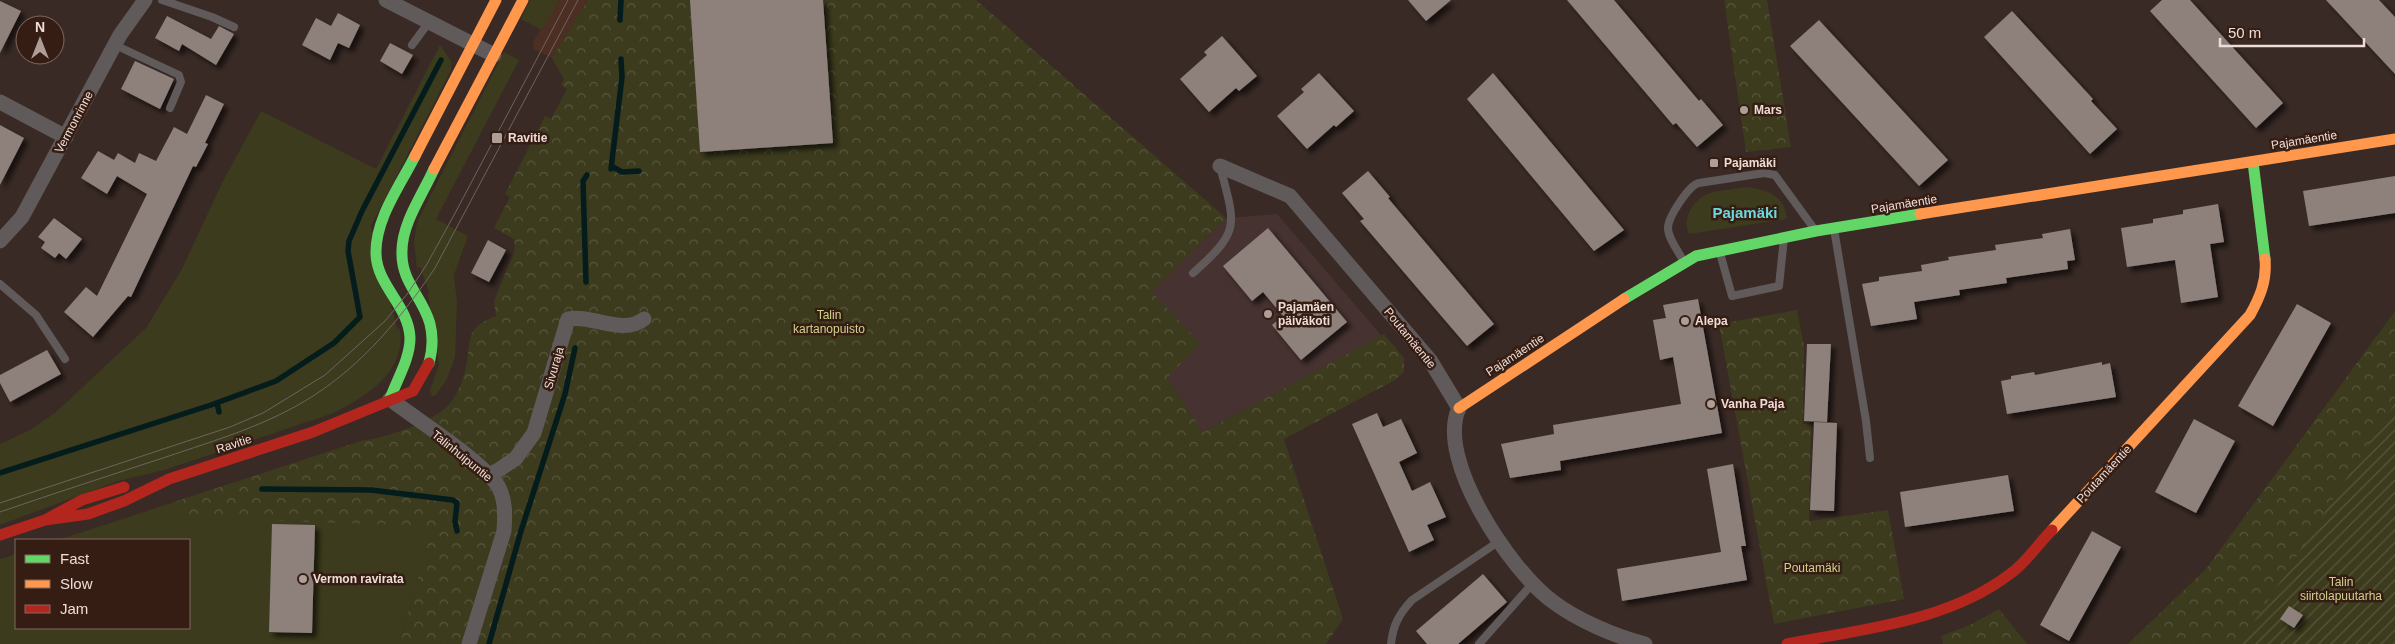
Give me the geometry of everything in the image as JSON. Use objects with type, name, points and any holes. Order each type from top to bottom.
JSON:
[{"type":"street","name":"Vermonrinne","points":[[0,241],[22,217],[115,45],[144,0]]},
{"type":"street","points":[[386,0],[494,55]]},
{"type":"street","points":[[390,399],[397,378],[405,365],[410,336],[401,309],[379,271],[376,258],[380,225],[496,0]]},
{"type":"street","name":"Ravitie","points":[[0,535],[45,520],[82,500],[119,488],[169,480],[313,432],[374,409],[390,399],[413,391],[425,378],[432,349],[432,329],[426,311],[412,287],[402,260],[402,245],[407,226],[523,0]]},
{"type":"street","points":[[0,102],[66,137]]},
{"type":"street","name":"Pajamäentie","points":[[1459,408],[1696,256],[1816,231],[2395,139]]},
{"type":"street","name":"Poutamäentie","points":[[1787,644],[1912,618],[1958,605],[1984,593],[2012,573],[2250,315],[2258,303],[2262,294],[2266,270],[2254,162]]},
{"type":"street","name":"Poutamäentie","points":[[1220,166],[1290,196],[1430,360],[1459,408]]},
{"type":"street","name":"Sivuraja","points":[[490,476],[516,458],[534,433],[568,320],[627,326],[638,324],[644,318]]},
{"type":"street","name":"Talinhuipuntie","points":[[390,399],[490,476],[498,487],[503,501],[505,514],[504,531],[469,644]]},
{"type":"street","points":[[1459,408],[1454,422],[1456,448],[1475,498],[1498,542],[1518,568],[1553,602],[1578,617],[1645,644]]},
{"type":"lane","points":[[162,0],[212,17],[234,28]]},
{"type":"lane","points":[[412,45],[429,22]]},
{"type":"lane","points":[[115,45],[178,75],[181,82],[170,108]]},
{"type":"lane","points":[[1193,273],[1217,252],[1229,233],[1231,212],[1220,166]]},
{"type":"lane","points":[[1684,262],[1669,233],[1668,224],[1689,188],[1699,183],[1764,173],[1776,175],[1816,231]]},
{"type":"lane","points":[[1834,229],[1866,421],[1870,458]]},
{"type":"lane","points":[[1720,251],[1732,296],[1779,286],[1784,238]]},
{"type":"lane","points":[[0,284],[36,315],[65,359]]},
{"type":"lane","points":[[1391,644],[1393,627],[1400,612],[1412,600],[1498,542]]},
{"type":"lane","points":[[1479,644],[1533,583]]},
{"type":"shaded area","points":[[559,0],[588,0],[552,58],[534,49],[533,42]]},
{"type":"shaded area","name":"Pajamäen päiväkoti","points":[[1277,214],[1382,336],[1203,432],[1167,378],[1151,292],[1226,218]]},
{"type":"green space","points":[[530,0],[559,0],[542,30],[521,19]]},
{"type":"green space","name":"Talin kartanopuisto","points":[[588,0],[976,0],[1226,218],[1152,292],[1200,343],[1167,378],[1203,432],[1384,334],[1404,358],[1404,372],[1395,380],[1284,439],[1343,619],[1326,644],[399,644],[433,526],[183,518],[177,501],[361,441],[396,433],[434,416],[451,402],[457,393],[463,377],[472,333],[481,323],[496,316],[494,301],[515,249],[514,239],[494,228],[510,197],[505,194],[545,116],[551,119],[567,89],[561,85],[564,79],[552,58]]},
{"type":"green space","points":[[1724,0],[1767,0],[1791,147],[1746,152]]},
{"type":"green space","points":[[440,45],[451,61],[451,70],[371,226],[397,328],[400,329],[400,344],[397,358],[391,370],[382,381],[359,399],[334,413],[164,470],[118,481],[0,525],[0,444],[30,430],[56,412],[146,328],[182,269],[222,183],[261,111],[376,169]]},
{"type":"green space","points":[[504,52],[519,60],[436,219],[468,236],[454,275],[457,302],[455,357],[447,379],[435,396],[432,396],[430,390],[439,365],[429,292],[420,267],[417,268],[414,242],[417,222]]},
{"type":"green space","points":[[1746,187],[1761,189],[1773,195],[1783,204],[1787,219],[1689,234],[1687,228],[1688,216],[1690,210],[1699,199],[1710,193]]},
{"type":"green space","name":"Poutamäki","points":[[1797,310],[1804,346],[1803,424],[1811,425],[1809,521],[1888,510],[1904,599],[1774,624],[1719,324]]},
{"type":"green space","points":[[2395,311],[2395,644],[2128,644],[2206,569]]},
{"type":"green space","name":"Talin siirtolapuutarha","points":[[2395,403],[2395,644],[2240,644]]},
{"type":"green space","name":"Vermon ravirata","points":[[408,429],[433,527],[399,644],[0,644],[0,559],[15,554],[15,629],[190,629],[190,539],[61,539],[361,441],[381,438]]},
{"type":"green space","points":[[1999,609],[2027,644],[1943,644],[1941,636],[1970,625]]},
{"type":"building","points":[[690,0],[823,0],[833,143],[700,152]]},
{"type":"building","points":[[1408,0],[1451,0],[1426,21]]},
{"type":"building","points":[[1567,0],[1614,0],[1699,101],[1701,99],[1723,125],[1697,147],[1676,123],[1673,125]]},
{"type":"building","points":[[2162,0],[2190,0],[2283,103],[2256,128],[2150,11]]},
{"type":"building","points":[[2326,0],[2379,0],[2395,17],[2395,74]]},
{"type":"building","points":[[0,1],[21,11],[19,15],[15,15],[15,23],[0,53]]},
{"type":"building","points":[[2012,11],[2093,99],[2091,101],[2117,129],[2090,154],[1984,37]]},
{"type":"building","points":[[338,13],[360,25],[349,48],[338,43],[330,60],[302,45],[316,18],[331,26]]},
{"type":"building","points":[[167,16],[211,39],[219,26],[234,34],[216,65],[182,44],[179,51],[155,38]]},
{"type":"building","points":[[1819,20],[1948,160],[1919,186],[1790,46]]},
{"type":"building","points":[[1222,36],[1257,76],[1239,91],[1236,88],[1209,112],[1180,79],[1207,55],[1204,52]]},
{"type":"building","points":[[390,43],[413,55],[402,74],[380,61]]},
{"type":"building","points":[[135,61],[174,79],[160,109],[121,89]]},
{"type":"building","points":[[1319,73],[1354,111],[1336,127],[1334,125],[1307,149],[1277,116],[1304,92],[1301,89]]},
{"type":"building","points":[[1493,73],[1624,230],[1594,251],[1467,99]]},
{"type":"building","points":[[206,95],[224,104],[205,143],[208,144],[196,167],[193,166],[131,297],[128,296],[93,337],[64,312],[86,287],[97,296],[147,194],[117,176],[107,194],[81,178],[98,151],[114,160],[118,153],[135,163],[139,153],[156,161],[174,127],[187,134]]},
{"type":"building","points":[[0,125],[24,138],[0,185]]},
{"type":"building","points":[[1368,171],[1390,197],[1388,198],[1494,324],[1467,346],[1360,221],[1364,219],[1342,193]]},
{"type":"building","points":[[2395,176],[2395,213],[2309,226],[2303,191]]},
{"type":"building","points":[[2218,204],[2224,242],[2210,244],[2218,297],[2181,303],[2175,260],[2127,267],[2121,228],[2153,223],[2153,219],[2183,214],[2183,210]]},
{"type":"building","points":[[54,218],[82,239],[66,259],[59,253],[55,258],[41,248],[45,242],[38,237]]},
{"type":"building","points":[[1268,228],[1347,322],[1301,360],[1272,325],[1283,316],[1263,292],[1252,301],[1223,266]]},
{"type":"building","points":[[2070,229],[2075,260],[2067,261],[2068,269],[2006,278],[2007,283],[1959,290],[1960,295],[1914,302],[1917,319],[1871,326],[1862,284],[1879,281],[1879,277],[1922,271],[1921,265],[1949,260],[1948,257],[1996,250],[1995,245],[2043,238],[2042,234]]},
{"type":"building","points":[[488,240],[506,250],[489,282],[471,273]]},
{"type":"building","points":[[1698,299],[1722,433],[1560,461],[1561,470],[1510,478],[1501,444],[1554,434],[1553,425],[1681,404],[1673,357],[1660,360],[1653,320],[1666,318],[1663,305]]},
{"type":"building","points":[[2297,304],[2331,323],[2273,426],[2238,406]]},
{"type":"building","points":[[1807,344],[1831,344],[1827,422],[1804,421]]},
{"type":"building","points":[[47,350],[61,374],[10,402],[0,383],[0,375]]},
{"type":"building","points":[[2102,362],[2102,365],[2110,363],[2116,397],[2007,414],[2001,381],[2011,379],[2011,376],[2034,372],[2035,375]]},
{"type":"building","points":[[1377,413],[1383,427],[1401,419],[1417,453],[1399,462],[1412,491],[1430,482],[1446,517],[1427,525],[1434,540],[1409,552],[1352,424]]},
{"type":"building","points":[[2194,419],[2235,441],[2196,513],[2155,492]]},
{"type":"building","points":[[1814,422],[1837,423],[1834,511],[1810,510]]},
{"type":"building","points":[[1733,464],[1746,546],[1741,546],[1747,580],[1622,601],[1617,569],[1721,552],[1707,469]]},
{"type":"building","points":[[2008,475],[2014,511],[1905,527],[1900,492]]},
{"type":"building","points":[[272,524],[315,525],[312,633],[269,632]]},
{"type":"building","points":[[2092,531],[2121,547],[2069,641],[2040,625]]},
{"type":"building","points":[[1483,574],[1507,602],[1458,644],[1427,644],[1416,631]]},
{"type":"building","points":[[2289,606],[2303,615],[2294,628],[2280,619]]},
{"type":"waterway","points":[[620,20],[621,0]]},
{"type":"waterway","points":[[611,169],[622,77],[621,59]]},
{"type":"waterway","points":[[0,473],[211,405],[276,381],[334,343],[360,317],[348,251],[349,241],[362,211],[441,60]]},
{"type":"waterway","points":[[613,167],[622,172],[639,171]]},
{"type":"waterway","points":[[586,282],[583,181],[587,175]]},
{"type":"waterway","points":[[489,644],[521,531],[565,394],[575,348]]},
{"type":"waterway","points":[[217,403],[219,412]]},
{"type":"waterway","points":[[262,489],[371,490],[453,500],[457,503],[455,522],[457,531]]},
{"type":"tram line","points":[[0,503],[230,427],[263,413],[325,375],[385,321],[408,293],[427,264],[568,0]]},
{"type":"tram line","points":[[0,512],[260,424],[313,396],[349,369],[395,322],[435,268],[578,0]]},
{"type":"traffic: fast","points":[[390,399],[406,361],[410,338],[404,316],[387,286],[378,265],[376,254],[377,241],[384,216],[415,156]]},
{"type":"traffic: fast","points":[[2253,162],[2265,259]]},
{"type":"traffic: fast","points":[[429,363],[432,344],[431,328],[427,314],[407,279],[403,266],[402,251],[405,230],[409,219],[434,169]]},
{"type":"traffic: fast","points":[[1624,299],[1696,256],[1816,231],[1920,214]]},
{"type":"traffic: slow","points":[[415,156],[496,0]]},
{"type":"traffic: slow","points":[[434,169],[523,0]]},
{"type":"traffic: slow","points":[[1920,214],[2395,139]]},
{"type":"traffic: slow","points":[[2052,530],[2250,315],[2262,288],[2265,274],[2265,259]]},
{"type":"traffic: slow","points":[[1459,408],[1624,299]]},
{"type":"traffic: jam","points":[[45,520],[88,514],[124,501],[169,479],[313,432],[413,391],[429,363]]},
{"type":"traffic: jam","points":[[0,535],[45,520],[82,500],[124,487]]},
{"type":"traffic: jam","points":[[1787,644],[1874,628],[1932,613],[1959,603],[1985,590],[2016,570],[2052,530]]},
{"type":"place","name":"Mars","points":[[1744,110]]},
{"type":"place","name":"Ravitie","points":[[497,138]]},
{"type":"place","name":"Pajamäki","points":[[1714,163]]},
{"type":"place","name":"Pajamäen päiväkoti","points":[[1268,314]]},
{"type":"place","name":"Alepa","points":[[1685,321]]},
{"type":"place","name":"Vanha Paja","points":[[1711,404]]},
{"type":"place","name":"Vermon ravirata","points":[[303,579]]},
{"type":"district","name":"Pajamäki","points":[[1745,212]]}]
